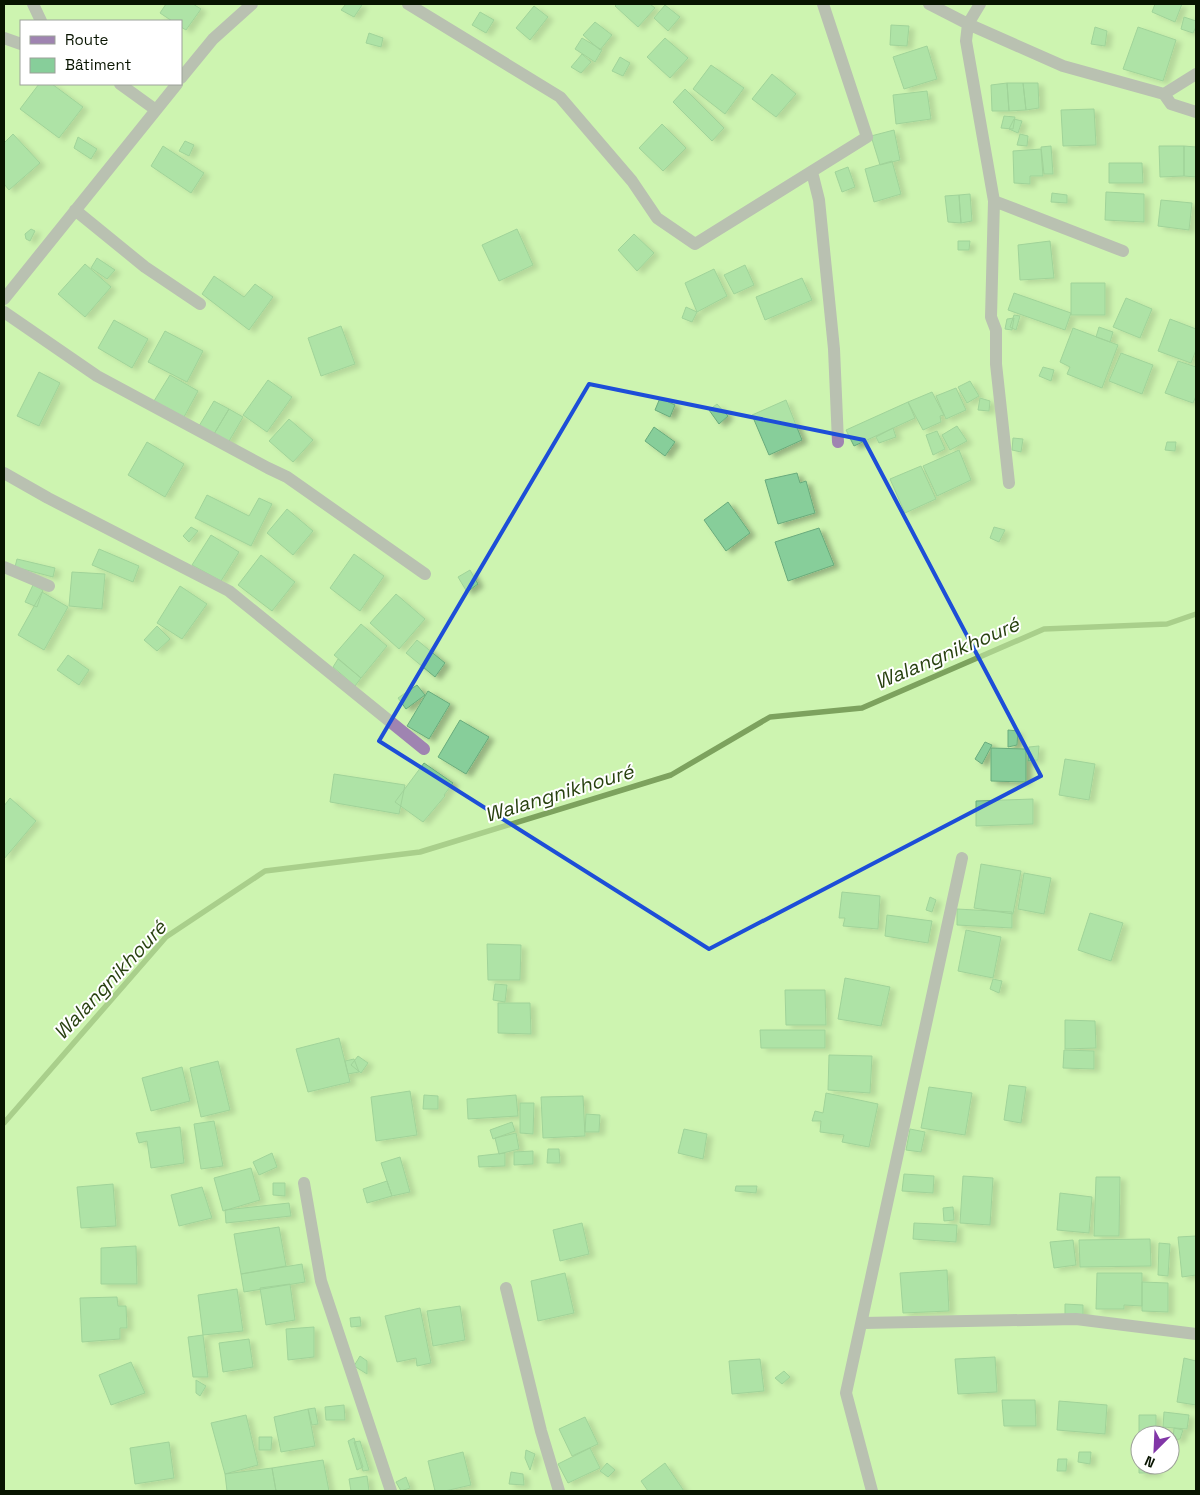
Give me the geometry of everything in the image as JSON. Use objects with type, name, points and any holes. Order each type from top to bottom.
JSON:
[{"type":"street","points":[[33,4],[41,20]]},
{"type":"street","points":[[182,77],[213,39],[252,4]]},
{"type":"street","points":[[408,4],[560,97],[632,181],[657,218],[694,244],[867,137],[823,4]]},
{"type":"street","points":[[928,4],[1063,66],[1164,94],[1171,104],[1196,112]]},
{"type":"street","points":[[980,4],[968,24],[966,41],[994,201],[991,317],[996,330],[996,364],[1009,483]]},
{"type":"street","points":[[4,38],[20,44]]},
{"type":"street","points":[[1164,94],[1196,74]]},
{"type":"street","points":[[121,85],[156,110]]},
{"type":"street","points":[[4,299],[176,85]]},
{"type":"street","points":[[812,172],[819,200],[834,349],[838,442]]},
{"type":"street","points":[[994,201],[1123,251]]},
{"type":"street","points":[[75,210],[145,267],[200,304]]},
{"type":"street","points":[[4,312],[97,376],[287,477],[425,574]]},
{"type":"street","points":[[4,472],[48,498],[229,591],[424,749]]},
{"type":"street","points":[[4,567],[49,586]]},
{"type":"street","points":[[872,1491],[846,1393],[863,1323],[962,858]]},
{"type":"street","points":[[304,1183],[321,1281],[391,1491]]},
{"type":"street","points":[[506,1288],[541,1431],[559,1491]]},
{"type":"street","points":[[863,1323],[1076,1319],[1196,1334]]},
{"type":"highlighted area","points":[[589,384],[864,440],[1041,776],[709,949],[379,741]]},
{"type":"building","points":[[166,4],[193,4],[201,9],[186,30],[182,28],[182,20],[170,20],[160,13]]},
{"type":"building","points":[[346,4],[362,5],[354,17],[341,10]]},
{"type":"building","points":[[617,4],[650,4],[655,8],[638,27],[615,6]]},
{"type":"building","points":[[1155,4],[1182,4],[1175,22],[1152,12]]},
{"type":"building","points":[[665,5],[680,17],[668,31],[654,18]]},
{"type":"building","points":[[534,6],[548,17],[530,40],[516,28]]},
{"type":"building","points":[[480,12],[494,20],[486,33],[472,25]]},
{"type":"building","points":[[1184,17],[1196,21],[1193,33],[1181,29]]},
{"type":"building","points":[[595,22],[612,35],[600,50],[583,35]]},
{"type":"building","points":[[891,25],[909,26],[907,46],[890,45]]},
{"type":"building","points":[[1095,27],[1107,31],[1105,46],[1091,44]]},
{"type":"building","points":[[1138,27],[1176,40],[1163,81],[1123,69]]},
{"type":"building","points":[[369,33],[383,38],[381,47],[366,43]]},
{"type":"building","points":[[582,38],[602,50],[595,62],[575,49]]},
{"type":"building","points":[[665,38],[688,58],[670,78],[647,57]]},
{"type":"building","points":[[927,46],[937,79],[904,89],[893,57]]},
{"type":"building","points":[[582,54],[591,62],[581,73],[571,67]]},
{"type":"building","points":[[620,57],[630,63],[623,76],[612,71]]},
{"type":"building","points":[[711,65],[744,88],[725,114],[693,89]]},
{"type":"building","points":[[772,74],[796,94],[776,117],[752,99]]},
{"type":"building","points":[[1007,83],[1009,111],[992,111],[991,85]]},
{"type":"building","points":[[1007,83],[1023,83],[1026,110],[1009,111]]},
{"type":"building","points":[[1023,83],[1038,83],[1039,108],[1026,110]]},
{"type":"building","points":[[38,85],[53,85],[83,107],[59,138],[20,109]]},
{"type":"building","points":[[685,89],[724,128],[712,141],[673,102]]},
{"type":"building","points":[[927,91],[931,119],[896,124],[893,95]]},
{"type":"building","points":[[1094,109],[1096,145],[1063,146],[1061,110]]},
{"type":"building","points":[[1004,116],[1015,117],[1013,129],[1001,128]]},
{"type":"building","points":[[1014,119],[1022,121],[1018,133],[1009,129]]},
{"type":"building","points":[[662,124],[686,148],[663,171],[639,148]]},
{"type":"building","points":[[894,130],[900,160],[880,165],[871,136]]},
{"type":"building","points":[[13,134],[40,163],[9,190],[4,184],[4,143]]},
{"type":"building","points":[[1020,134],[1028,136],[1027,146],[1017,145]]},
{"type":"building","points":[[78,137],[97,149],[91,159],[74,148]]},
{"type":"building","points":[[185,141],[194,145],[189,156],[179,151]]},
{"type":"building","points":[[163,146],[204,173],[191,193],[151,166]]},
{"type":"building","points":[[1051,146],[1053,174],[1044,174],[1041,147]]},
{"type":"building","points":[[1159,146],[1184,146],[1184,176],[1160,177]]},
{"type":"building","points":[[1184,146],[1196,147],[1196,177],[1184,176]]},
{"type":"building","points":[[1041,149],[1043,176],[1030,176],[1030,184],[1014,183],[1013,151]]},
{"type":"building","points":[[892,161],[901,194],[874,202],[865,169]]},
{"type":"building","points":[[1109,163],[1142,163],[1143,183],[1109,183]]},
{"type":"building","points":[[848,167],[855,187],[842,192],[835,172]]},
{"type":"building","points":[[1106,192],[1144,194],[1144,222],[1105,220]]},
{"type":"building","points":[[1052,193],[1067,195],[1067,203],[1051,202]]},
{"type":"building","points":[[970,194],[972,221],[961,223],[959,195]]},
{"type":"building","points":[[959,195],[961,223],[948,222],[945,196]]},
{"type":"building","points":[[1161,200],[1192,203],[1189,230],[1158,226]]},
{"type":"building","points":[[31,229],[35,231],[30,241],[26,239],[25,234]]},
{"type":"building","points":[[517,229],[533,265],[499,281],[482,245]]},
{"type":"building","points":[[634,234],[654,253],[637,271],[618,250]]},
{"type":"building","points":[[958,241],[970,241],[969,250],[958,250]]},
{"type":"building","points":[[1050,241],[1054,278],[1020,280],[1018,245]]},
{"type":"building","points":[[97,258],[115,270],[107,279],[91,268]]},
{"type":"building","points":[[85,264],[111,287],[85,317],[58,294]]},
{"type":"building","points":[[745,265],[754,285],[734,294],[724,275]]},
{"type":"building","points":[[714,269],[727,296],[697,312],[685,283]]},
{"type":"building","points":[[214,276],[244,297],[255,284],[273,297],[249,330],[202,294]]},
{"type":"building","points":[[802,278],[812,300],[765,320],[756,297]]},
{"type":"building","points":[[1071,283],[1105,283],[1105,315],[1071,315]]},
{"type":"building","points":[[1014,293],[1071,313],[1065,330],[1008,310]]},
{"type":"building","points":[[1126,298],[1152,309],[1140,338],[1113,327]]},
{"type":"building","points":[[686,307],[697,312],[692,322],[682,318]]},
{"type":"building","points":[[1014,315],[1020,316],[1016,330],[1010,327]]},
{"type":"building","points":[[1014,318],[1012,330],[1005,329],[1007,319]]},
{"type":"building","points":[[1170,319],[1196,329],[1196,350],[1191,363],[1158,351]]},
{"type":"building","points":[[114,320],[148,339],[132,368],[98,348]]},
{"type":"building","points":[[341,326],[355,364],[321,376],[308,338]]},
{"type":"building","points":[[1099,327],[1113,332],[1110,342],[1096,337]]},
{"type":"building","points":[[1073,328],[1118,345],[1102,388],[1067,374],[1070,367],[1060,362]]},
{"type":"building","points":[[165,331],[203,351],[187,382],[148,362]]},
{"type":"building","points":[[1121,353],[1153,365],[1142,394],[1109,381]]},
{"type":"building","points":[[1178,361],[1196,367],[1196,396],[1193,403],[1165,393]]},
{"type":"building","points":[[1043,367],[1054,370],[1051,381],[1039,376]]},
{"type":"building","points":[[39,372],[60,383],[39,426],[17,416]]},
{"type":"building","points":[[170,375],[198,391],[184,417],[154,401]]},
{"type":"building","points":[[268,380],[292,397],[267,432],[243,415]]},
{"type":"building","points":[[970,381],[979,396],[967,403],[958,387]]},
{"type":"building","points":[[956,388],[966,410],[946,419],[936,396]]},
{"type":"building","points":[[932,392],[944,415],[940,416],[941,422],[923,430],[908,402]]},
{"type":"building","points":[[660,398],[675,405],[670,417],[655,410]]},
{"type":"building","points":[[980,398],[990,401],[989,411],[978,410]]},
{"type":"building","points":[[786,400],[802,440],[769,455],[752,415]]},
{"type":"building","points":[[214,401],[229,409],[214,434],[199,426]]},
{"type":"building","points":[[908,402],[915,418],[854,446],[846,430]]},
{"type":"building","points":[[717,404],[728,416],[719,424],[709,410]]},
{"type":"building","points":[[229,409],[243,417],[228,443],[214,434]]},
{"type":"building","points":[[289,419],[313,440],[293,462],[269,441]]},
{"type":"building","points":[[957,426],[967,441],[950,450],[942,435]]},
{"type":"building","points":[[654,427],[675,442],[665,456],[645,441]]},
{"type":"building","points":[[893,428],[896,437],[879,443],[876,437]]},
{"type":"building","points":[[937,431],[945,449],[933,455],[926,435]]},
{"type":"building","points":[[1013,438],[1023,439],[1021,452],[1012,450]]},
{"type":"building","points":[[147,442],[184,464],[165,497],[128,475]]},
{"type":"building","points":[[1167,442],[1176,442],[1175,451],[1165,450]]},
{"type":"building","points":[[959,450],[971,480],[937,496],[923,466]]},
{"type":"building","points":[[921,466],[936,499],[905,513],[890,479]]},
{"type":"building","points":[[797,473],[800,483],[806,481],[815,513],[778,524],[765,480]]},
{"type":"building","points":[[207,495],[249,516],[259,498],[272,504],[251,546],[195,518]]},
{"type":"building","points":[[728,502],[750,533],[726,551],[704,520]]},
{"type":"building","points":[[287,509],[313,531],[293,555],[267,533]]},
{"type":"building","points":[[191,527],[198,531],[189,542],[183,536]]},
{"type":"building","points":[[994,527],[1005,530],[999,542],[990,538]]},
{"type":"building","points":[[819,528],[834,565],[788,581],[775,542]]},
{"type":"building","points":[[211,535],[239,552],[221,581],[192,565]]},
{"type":"building","points":[[99,549],[139,566],[133,582],[92,565]]},
{"type":"building","points":[[354,554],[384,576],[360,611],[330,588]]},
{"type":"building","points":[[261,555],[295,582],[272,611],[238,585]]},
{"type":"building","points":[[17,559],[55,568],[53,577],[15,567]]},
{"type":"building","points":[[470,570],[478,584],[467,592],[458,577]]},
{"type":"building","points":[[72,572],[105,574],[102,609],[69,606]]},
{"type":"building","points":[[33,585],[43,590],[37,607],[25,602]]},
{"type":"building","points":[[180,586],[207,604],[182,639],[157,623]]},
{"type":"building","points":[[42,592],[68,607],[44,650],[18,635]]},
{"type":"building","points":[[396,594],[425,619],[399,649],[370,623]]},
{"type":"building","points":[[361,624],[387,646],[361,678],[334,655]]},
{"type":"building","points":[[157,626],[170,639],[157,651],[144,640]]},
{"type":"building","points":[[417,640],[445,663],[435,677],[406,653]]},
{"type":"building","points":[[68,655],[89,670],[79,685],[57,670]]},
{"type":"building","points":[[338,659],[361,678],[355,686],[333,667]]},
{"type":"building","points":[[417,685],[425,695],[406,709],[398,698]]},
{"type":"building","points":[[428,691],[450,704],[429,739],[407,726]]},
{"type":"building","points":[[460,720],[489,737],[466,774],[438,757]]},
{"type":"building","points":[[1008,730],[1018,731],[1017,745],[1008,747]]},
{"type":"building","points":[[985,742],[992,745],[982,764],[975,759]]},
{"type":"building","points":[[1039,746],[1038,760],[1028,761],[1029,747]]},
{"type":"building","points":[[991,748],[1026,749],[1026,782],[991,781]]},
{"type":"building","points":[[1065,759],[1095,764],[1089,800],[1059,795]]},
{"type":"building","points":[[424,763],[453,783],[445,796],[423,822],[395,802]]},
{"type":"building","points":[[334,774],[405,785],[399,814],[330,802]]},
{"type":"building","points":[[10,798],[36,821],[4,859],[4,806]]},
{"type":"building","points":[[1033,799],[1033,824],[976,826],[976,801]]},
{"type":"building","points":[[981,864],[1021,871],[1013,914],[974,908]]},
{"type":"building","points":[[1024,873],[1051,878],[1044,914],[1018,909]]},
{"type":"building","points":[[842,892],[880,896],[878,929],[843,926],[845,918],[839,918]]},
{"type":"building","points":[[930,897],[936,900],[932,912],[926,910]]},
{"type":"building","points":[[957,909],[1012,912],[1012,928],[957,925]]},
{"type":"building","points":[[1090,913],[1123,923],[1111,961],[1078,950]]},
{"type":"building","points":[[887,915],[932,921],[928,943],[885,936]]},
{"type":"building","points":[[966,930],[1001,937],[993,978],[958,971]]},
{"type":"building","points":[[487,944],[521,945],[520,980],[488,980]]},
{"type":"building","points":[[845,978],[890,987],[881,1026],[838,1019]]},
{"type":"building","points":[[993,979],[1002,981],[999,993],[990,989]]},
{"type":"building","points":[[495,984],[507,985],[505,1002],[493,1000]]},
{"type":"building","points":[[785,990],[825,990],[826,1025],[786,1025]]},
{"type":"building","points":[[498,1003],[530,1003],[531,1034],[498,1033]]},
{"type":"building","points":[[1065,1020],[1095,1021],[1096,1048],[1065,1049]]},
{"type":"building","points":[[760,1030],[825,1030],[825,1048],[761,1048]]},
{"type":"building","points":[[339,1038],[350,1082],[308,1092],[296,1049]]},
{"type":"building","points":[[1064,1050],[1094,1051],[1094,1069],[1063,1068]]},
{"type":"building","points":[[829,1055],[872,1056],[870,1093],[828,1090]]},
{"type":"building","points":[[358,1056],[368,1063],[361,1073],[351,1065]]},
{"type":"building","points":[[354,1059],[359,1072],[348,1074],[345,1061]]},
{"type":"building","points":[[218,1061],[230,1110],[201,1117],[190,1068]]},
{"type":"building","points":[[182,1067],[190,1101],[151,1111],[142,1078]]},
{"type":"building","points":[[1009,1085],[1026,1087],[1021,1123],[1004,1120]]},
{"type":"building","points":[[929,1087],[972,1093],[965,1135],[921,1128]]},
{"type":"building","points":[[410,1091],[417,1135],[376,1141],[371,1097]]},
{"type":"building","points":[[826,1093],[878,1104],[869,1147],[842,1142],[844,1135],[820,1132],[821,1121],[812,1121],[815,1111],[823,1113]]},
{"type":"building","points":[[424,1095],[438,1096],[438,1109],[423,1109]]},
{"type":"building","points":[[516,1095],[518,1116],[468,1119],[467,1099]]},
{"type":"building","points":[[583,1096],[585,1136],[543,1138],[541,1097]]},
{"type":"building","points":[[520,1103],[534,1103],[533,1134],[520,1133]]},
{"type":"building","points":[[586,1114],[600,1115],[599,1132],[585,1132]]},
{"type":"building","points":[[214,1121],[223,1166],[201,1169],[194,1124]]},
{"type":"building","points":[[512,1122],[515,1131],[493,1139],[490,1130]]},
{"type":"building","points":[[180,1127],[184,1163],[151,1168],[147,1141],[139,1143],[136,1133]]},
{"type":"building","points":[[684,1129],[707,1134],[703,1159],[678,1153]]},
{"type":"building","points":[[910,1129],[925,1132],[921,1152],[906,1150]]},
{"type":"building","points":[[516,1133],[519,1149],[499,1154],[495,1138]]},
{"type":"building","points":[[548,1149],[559,1149],[560,1163],[547,1163]]},
{"type":"building","points":[[533,1151],[533,1164],[514,1165],[514,1152]]},
{"type":"building","points":[[272,1153],[277,1167],[259,1175],[253,1162]]},
{"type":"building","points":[[505,1153],[505,1166],[479,1167],[478,1156]]},
{"type":"building","points":[[400,1157],[410,1192],[392,1196],[381,1163]]},
{"type":"building","points":[[251,1168],[260,1200],[223,1211],[214,1178]]},
{"type":"building","points":[[904,1174],[934,1176],[933,1193],[902,1191]]},
{"type":"building","points":[[963,1176],[993,1178],[990,1225],[960,1223]]},
{"type":"building","points":[[1096,1177],[1120,1177],[1119,1236],[1094,1236]]},
{"type":"building","points":[[387,1181],[392,1196],[367,1203],[363,1189]]},
{"type":"building","points":[[273,1183],[285,1183],[285,1196],[273,1195]]},
{"type":"building","points":[[113,1184],[116,1226],[81,1228],[77,1187]]},
{"type":"building","points":[[736,1186],[757,1186],[756,1193],[735,1191]]},
{"type":"building","points":[[202,1187],[212,1218],[179,1226],[171,1195]]},
{"type":"building","points":[[1060,1193],[1092,1197],[1089,1233],[1057,1230]]},
{"type":"building","points":[[289,1203],[291,1216],[226,1223],[225,1210]]},
{"type":"building","points":[[953,1207],[954,1220],[944,1221],[943,1208]]},
{"type":"building","points":[[582,1223],[589,1254],[560,1261],[553,1230]]},
{"type":"building","points":[[914,1223],[957,1225],[956,1242],[913,1239]]},
{"type":"building","points":[[279,1227],[286,1266],[241,1274],[234,1234]]},
{"type":"building","points":[[1196,1236],[1196,1275],[1182,1277],[1178,1237]]},
{"type":"building","points":[[1150,1239],[1151,1266],[1080,1267],[1079,1240]]},
{"type":"building","points":[[1073,1240],[1076,1265],[1054,1268],[1050,1242]]},
{"type":"building","points":[[1159,1243],[1170,1244],[1168,1276],[1158,1275]]},
{"type":"building","points":[[136,1246],[137,1284],[101,1284],[101,1248]]},
{"type":"building","points":[[302,1264],[305,1282],[244,1292],[241,1274]]},
{"type":"building","points":[[947,1270],[949,1311],[903,1313],[900,1273]]},
{"type":"building","points":[[565,1273],[574,1313],[538,1321],[531,1281]]},
{"type":"building","points":[[1097,1273],[1142,1273],[1142,1306],[1124,1305],[1124,1309],[1096,1309]]},
{"type":"building","points":[[1142,1282],[1168,1283],[1168,1312],[1142,1311]]},
{"type":"building","points":[[290,1284],[295,1320],[266,1325],[260,1288]]},
{"type":"building","points":[[237,1289],[243,1331],[203,1335],[198,1295]]},
{"type":"building","points":[[117,1297],[118,1306],[126,1306],[127,1328],[120,1328],[120,1339],[82,1342],[80,1298]]},
{"type":"building","points":[[1065,1304],[1083,1305],[1083,1317],[1065,1316]]},
{"type":"building","points":[[460,1306],[465,1340],[433,1346],[427,1311]]},
{"type":"building","points":[[420,1308],[431,1363],[417,1366],[416,1358],[397,1362],[385,1316]]},
{"type":"building","points":[[360,1317],[361,1326],[351,1327],[350,1318]]},
{"type":"building","points":[[314,1327],[314,1357],[288,1360],[286,1329]]},
{"type":"building","points":[[203,1335],[208,1377],[193,1377],[188,1337]]},
{"type":"building","points":[[249,1339],[253,1367],[223,1372],[219,1343]]},
{"type":"building","points":[[360,1356],[367,1361],[367,1374],[354,1366]]},
{"type":"building","points":[[995,1357],[997,1392],[958,1394],[955,1359]]},
{"type":"building","points":[[1184,1358],[1196,1361],[1196,1405],[1177,1402]]},
{"type":"building","points":[[760,1359],[764,1391],[732,1394],[729,1361]]},
{"type":"building","points":[[131,1362],[145,1393],[111,1405],[99,1375]]},
{"type":"building","points":[[784,1371],[790,1377],[782,1384],[775,1378]]},
{"type":"building","points":[[196,1380],[206,1386],[200,1396],[196,1393]]},
{"type":"building","points":[[1002,1400],[1035,1400],[1036,1426],[1004,1426]]},
{"type":"building","points":[[1059,1401],[1107,1405],[1105,1434],[1057,1430]]},
{"type":"building","points":[[344,1405],[345,1420],[326,1420],[325,1407]]},
{"type":"building","points":[[315,1408],[318,1424],[312,1425],[308,1409]]},
{"type":"building","points":[[308,1409],[315,1446],[281,1452],[274,1417]]},
{"type":"building","points":[[1164,1412],[1189,1415],[1187,1429],[1180,1428],[1180,1425],[1163,1425]]},
{"type":"building","points":[[246,1415],[258,1465],[225,1474],[211,1423]]},
{"type":"building","points":[[1139,1415],[1156,1415],[1156,1425],[1139,1425]]},
{"type":"building","points":[[585,1417],[598,1444],[572,1456],[559,1429]]},
{"type":"building","points":[[259,1437],[272,1437],[271,1450],[259,1450]]},
{"type":"building","points":[[354,1438],[363,1467],[357,1470],[348,1441]]},
{"type":"building","points":[[360,1441],[369,1470],[363,1471],[354,1442]]},
{"type":"building","points":[[169,1442],[174,1478],[135,1484],[130,1448]]},
{"type":"building","points":[[590,1448],[600,1468],[568,1483],[558,1464]]},
{"type":"building","points":[[526,1450],[535,1454],[530,1470],[525,1458]]},
{"type":"building","points":[[463,1452],[471,1485],[445,1491],[435,1491],[428,1461]]},
{"type":"building","points":[[1079,1452],[1091,1452],[1090,1464],[1078,1462]]},
{"type":"building","points":[[1058,1459],[1067,1459],[1066,1471],[1057,1471]]},
{"type":"building","points":[[323,1460],[329,1491],[276,1491],[272,1468]]},
{"type":"building","points":[[607,1463],[615,1470],[608,1477],[600,1471]]},
{"type":"building","points":[[665,1463],[684,1491],[648,1491],[641,1481]]},
{"type":"building","points":[[272,1468],[276,1491],[227,1491],[225,1474]]},
{"type":"building","points":[[511,1472],[523,1474],[524,1485],[509,1484]]},
{"type":"building","points":[[367,1476],[369,1491],[351,1491],[349,1479]]},
{"type":"building","points":[[406,1477],[410,1488],[401,1491],[396,1482]]},
{"type":"waterway","name":"Walangnikhouré","points":[[4,1123],[166,937],[265,871],[420,852],[671,775],[770,717],[862,708],[1044,629],[1167,624],[1196,614]]}]
